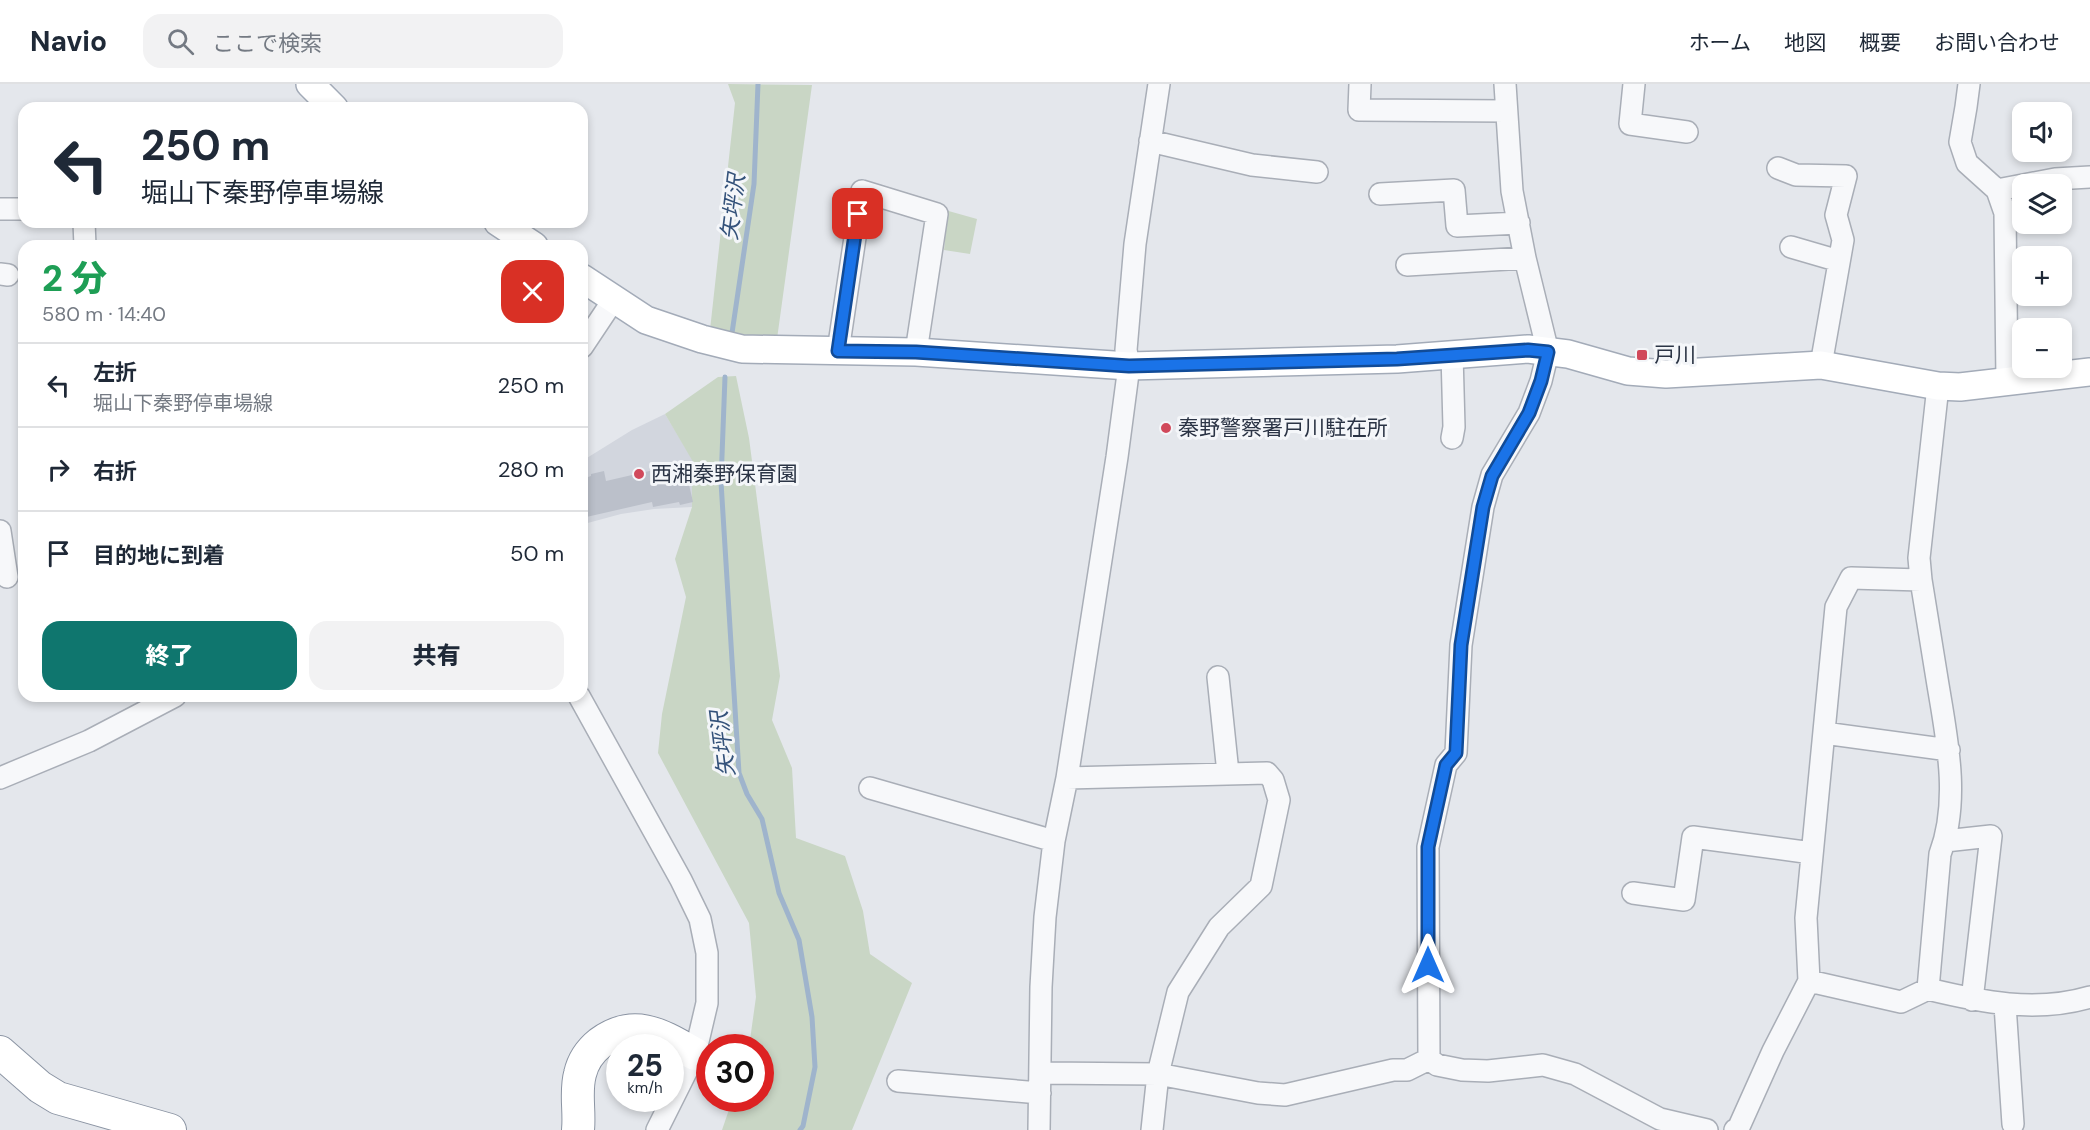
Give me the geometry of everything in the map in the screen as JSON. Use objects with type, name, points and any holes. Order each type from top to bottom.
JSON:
[{"type":"highway","points":[[618,1034],[628,1030],[641,1029],[654,1034]]},
{"type":"highway","points":[[578,1130],[580,1071],[586,1057],[606,1039]]},
{"type":"highway","points":[[0,1052],[40,1088],[58,1098],[170,1130]]},
{"type":"highway","points":[[599,1130],[592,1106],[590,1087],[597,1069],[606,1058]]},
{"type":"main road","points":[[310,84],[328,102]]},
{"type":"main road","points":[[507,228],[525,240]]},
{"type":"main road","points":[[588,282],[646,320],[702,339],[742,349],[916,352],[1129,366],[1397,359],[1528,350],[1568,354],[1628,371],[1666,374],[1821,365],[1938,386],[1960,387],[2090,372]]},
{"type":"street","points":[[1039,1130],[1041,975],[1045,917],[1054,841],[1067,778],[1129,366],[1126,350],[1135,244],[1159,84]]},
{"type":"street","points":[[1360,84],[1359,110],[1506,111]]},
{"type":"street","points":[[1429,1059],[1428,847],[1446,765],[1456,753],[1461,645],[1483,507],[1492,476],[1529,413],[1541,381],[1548,352],[1525,258],[1512,191],[1505,84]]},
{"type":"street","points":[[1635,84],[1630,124],[1687,132]]},
{"type":"street","points":[[1968,84],[1960,142],[1967,163],[1997,190],[2005,213],[2007,381]]},
{"type":"street","points":[[1150,141],[1252,165],[1317,171]]},
{"type":"street","points":[[1778,168],[1796,175],[1846,176],[1836,215],[1843,240],[1821,365]]},
{"type":"street","points":[[1997,190],[2055,179],[2090,177]]},
{"type":"street","points":[[1380,194],[1454,190],[1457,226],[1519,223]]},
{"type":"street","points":[[838,351],[862,191],[937,214],[916,352]]},
{"type":"street","points":[[0,209],[18,209]]},
{"type":"street","points":[[1791,247],[1839,261]]},
{"type":"street","points":[[1407,265],[1525,258]]},
{"type":"street","points":[[588,337],[614,299]]},
{"type":"street","points":[[1452,354],[1454,427],[1452,438]]},
{"type":"street","points":[[1928,989],[1940,854],[1945,841],[1951,782],[1949,750],[1919,558],[1938,386]]},
{"type":"street","points":[[0,531],[10,577]]},
{"type":"street","points":[[1735,1130],[1738,1129],[1773,1051],[1809,981],[1806,918],[1836,607],[1851,578],[1921,580]]},
{"type":"street","points":[[1218,676],[1228,773]]},
{"type":"street","points":[[0,778],[89,741],[162,702]]},
{"type":"street","points":[[582,702],[681,880],[700,919],[707,953],[707,1003],[684,1051]]},
{"type":"street","points":[[1824,733],[1949,750]]},
{"type":"street","points":[[1067,778],[1267,773],[1273,780],[1279,800],[1261,886],[1220,927],[1178,992],[1158,1074],[1152,1130]]},
{"type":"street","points":[[870,788],[1054,841]]},
{"type":"street","points":[[1945,841],[1991,836],[1972,1000]]},
{"type":"street","points":[[1633,893],[1684,900],[1693,837],[1812,852]]},
{"type":"street","points":[[1809,981],[1901,1002],[1928,989],[1972,1000],[2005,1005],[2070,1004],[2090,998]]},
{"type":"street","points":[[2005,1005],[2013,1124]]},
{"type":"street","points":[[898,1081],[1040,1083],[1158,1074],[1258,1093],[1285,1095],[1393,1070],[1407,1070],[1429,1059]]},
{"type":"street","points":[[1429,1059],[1437,1065],[1462,1070],[1488,1071],[1544,1065],[1575,1074],[1657,1125],[1707,1130]]},
{"type":"street","points":[[657,1130],[663,1112]]},
{"type":"shaded area","name":"西湘秦野保育園","points":[[665,414],[700,472],[692,507],[621,514],[588,523],[588,457],[632,430]]},
{"type":"green space","points":[[728,84],[812,85],[777,339],[710,330],[735,103]]},
{"type":"green space","points":[[945,210],[977,219],[970,254],[944,250],[945,241],[941,240]]},
{"type":"green space","points":[[736,376],[749,438],[780,676],[772,720],[792,768],[796,838],[845,856],[863,911],[870,954],[912,983],[852,1130],[722,1130],[728,1112],[774,1112],[774,1034],[751,1034],[756,997],[749,923],[658,753],[662,714],[686,597],[675,559],[692,507],[692,476],[699,472],[665,414],[718,377]]},
{"type":"building","points":[[684,463],[693,502],[653,507],[652,502],[588,517],[588,477],[604,471],[606,481]]},
{"type":"waterway","name":"矢坪沢","points":[[732,333],[754,184],[758,84]]},
{"type":"waterway","name":"矢坪沢","points":[[725,377],[721,482],[739,773],[747,794],[762,819],[779,893],[799,940],[812,1017],[815,1067],[803,1126],[800,1130]]},
{"type":"place","name":"戸川","points":[[1642,355]]},
{"type":"place","name":"秦野警察署戸川駐在所","points":[[1166,428]]},
{"type":"place","name":"西湘秦野保育園","points":[[639,474]]},
{"type":"route","points":[[858,214],[838,351],[916,352],[1129,366],[1397,359],[1488,351],[1548,352],[1541,381],[1529,413],[1492,476],[1483,507],[1461,645],[1456,753],[1446,765],[1428,847],[1428,965]]}]
